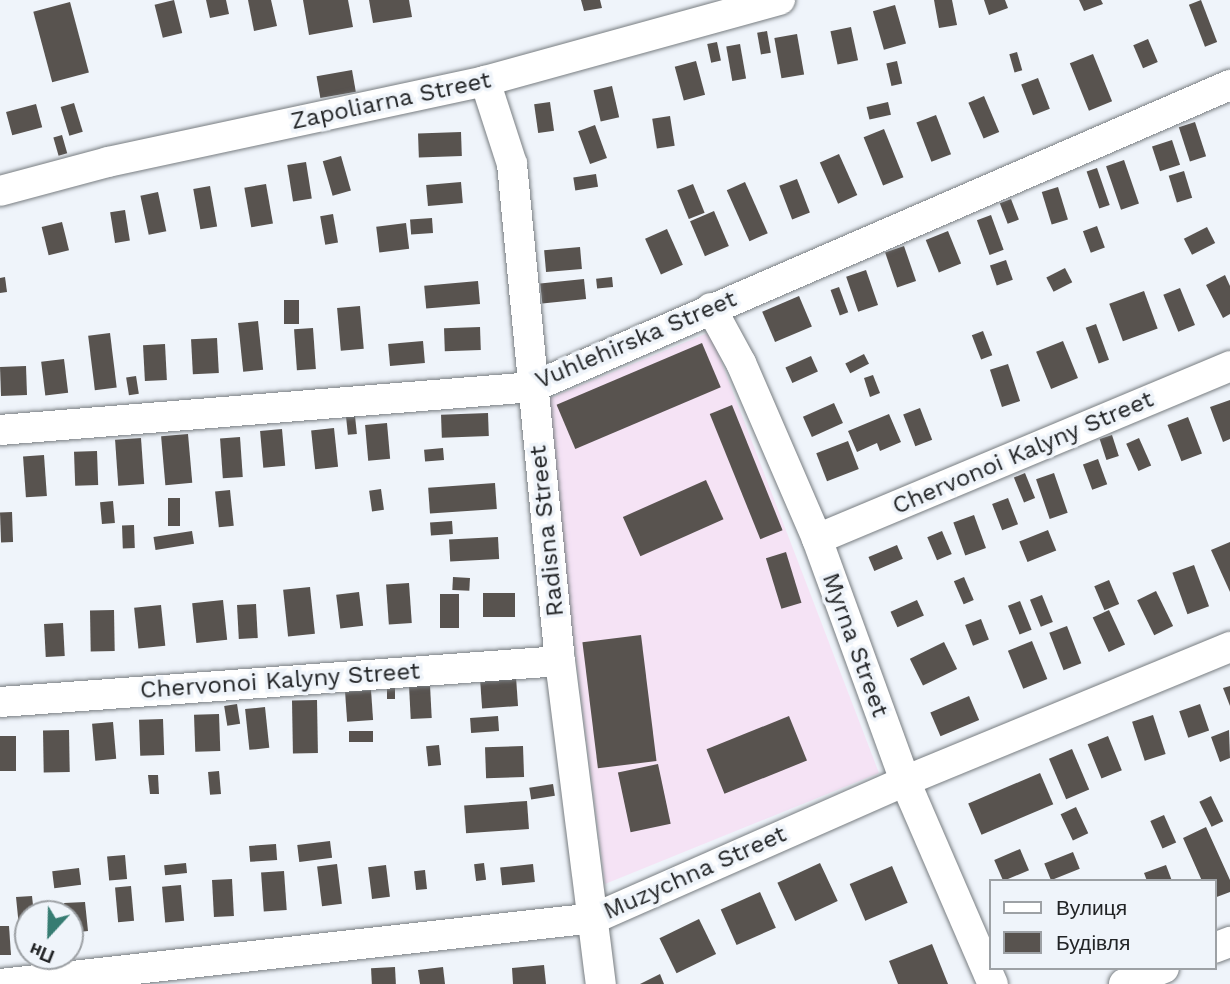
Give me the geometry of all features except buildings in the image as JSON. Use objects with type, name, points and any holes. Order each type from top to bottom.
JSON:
[{"type":"street","name":"Zapoliarna Street","points":[[0,191],[108,162],[485,81],[780,0]]},
{"type":"street","name":"Radisna Street","points":[[485,81],[512,164],[560,661],[596,918],[601,984]]},
{"type":"street","name":"Vuhlehirska Street","points":[[0,430],[533,387],[1230,85]]},
{"type":"street","name":"Myrna Street","points":[[711,308],[741,363],[817,539],[905,781],[993,984]]},
{"type":"street","name":"Chervonoi Kalyny Street","points":[[817,539],[1230,366]]},
{"type":"street","name":"Muzychna Street","points":[[0,984],[596,918],[905,781],[1230,647]]},
{"type":"street","name":"Chervonoi Kalyny Street","points":[[0,702],[560,661]]},
{"type":"street","points":[[1124,984],[1159,970]]},
{"type":"shaded area","points":[[710,332],[879,773],[605,884],[543,401]]}]
